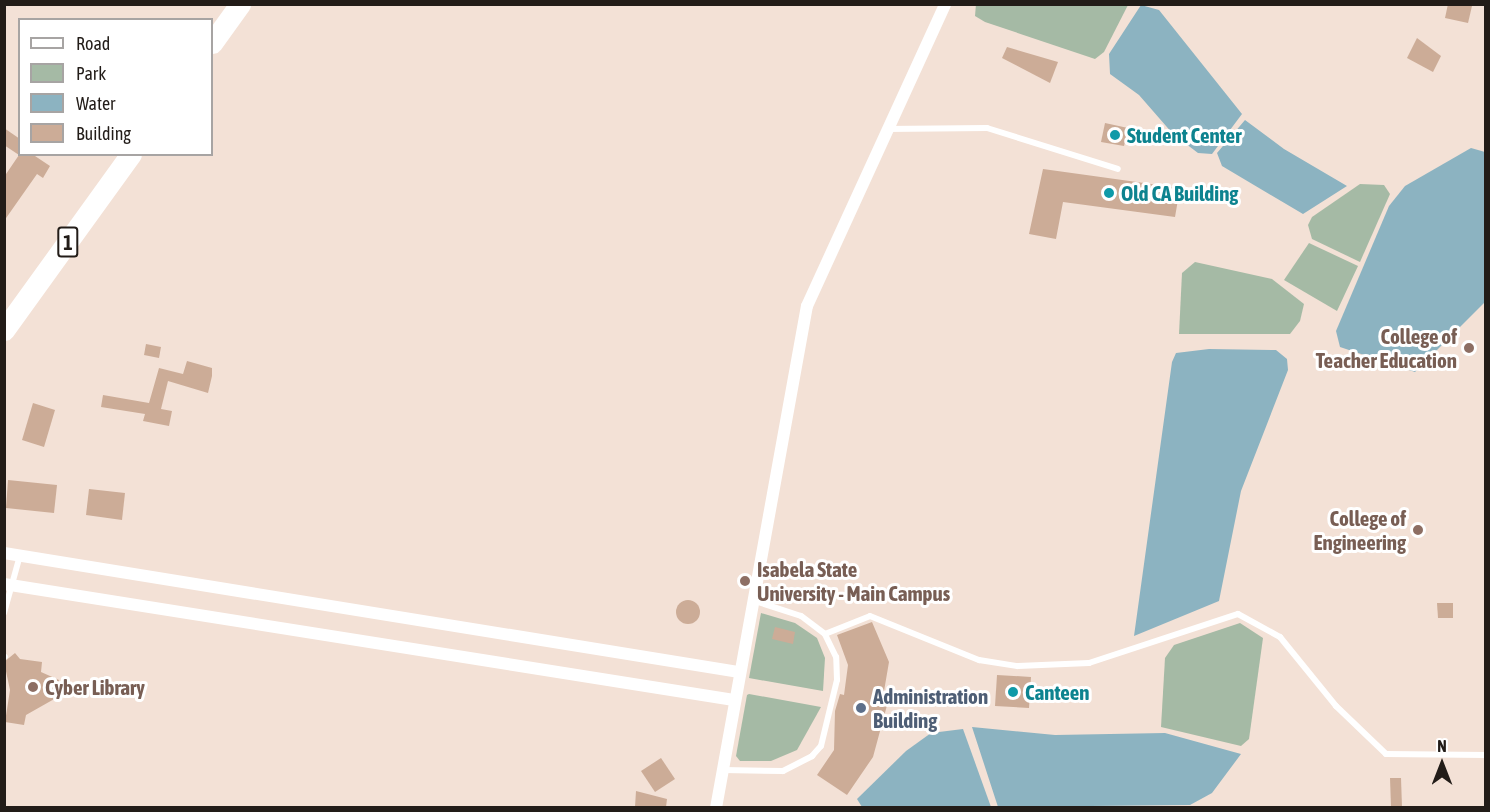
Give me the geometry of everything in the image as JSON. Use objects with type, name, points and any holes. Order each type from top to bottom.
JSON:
[{"type":"highway","points":[[213,42],[240,4]]},
{"type":"highway","name":"1","points":[[4,330],[130,156]]},
{"type":"street","points":[[716,807],[807,306],[945,4]]},
{"type":"street","points":[[4,554],[19,559],[739,672]]},
{"type":"street","points":[[7,584],[734,700]]},
{"type":"lane","points":[[886,129],[987,128],[1118,169]]},
{"type":"lane","points":[[4,613],[7,584],[19,559]]},
{"type":"lane","points":[[723,770],[783,771],[797,767],[821,746],[837,680],[836,657],[825,634],[801,616],[752,600]]},
{"type":"lane","points":[[825,634],[870,616],[980,660],[1018,666],[1089,663],[1238,614],[1280,637],[1336,706],[1386,754],[1485,755]]},
{"type":"green space","points":[[976,4],[1128,5],[1104,52],[1095,59],[985,22],[975,16]]},
{"type":"green space","points":[[1360,184],[1384,185],[1390,194],[1360,262],[1312,239],[1308,225],[1312,217]]},
{"type":"green space","points":[[1309,243],[1358,266],[1337,311],[1284,280]]},
{"type":"green space","points":[[1195,262],[1272,279],[1304,304],[1300,321],[1290,334],[1179,334],[1182,273]]},
{"type":"green space","points":[[761,613],[795,623],[817,638],[825,658],[823,691],[749,678]]},
{"type":"green space","points":[[1240,623],[1263,638],[1249,739],[1241,746],[1161,727],[1165,658],[1174,645]]},
{"type":"green space","points":[[747,695],[821,707],[797,750],[771,761],[740,761],[736,756]]},
{"type":"water","points":[[1141,5],[1159,10],[1242,114],[1212,154],[1198,153],[1173,134],[1139,95],[1110,74],[1109,54]]},
{"type":"water","points":[[1245,120],[1284,149],[1347,186],[1303,214],[1222,166],[1217,153]]},
{"type":"water","points":[[1471,148],[1485,152],[1485,302],[1415,372],[1340,347],[1336,331],[1389,206],[1405,186]]},
{"type":"water","points":[[1209,349],[1276,350],[1287,359],[1288,370],[1241,491],[1219,601],[1134,636],[1172,362],[1176,353]]},
{"type":"water","points":[[972,727],[1055,735],[1165,733],[1241,754],[1212,793],[1190,805],[998,807]]},
{"type":"water","points":[[963,729],[991,807],[862,807],[857,799],[906,751],[931,733]]},
{"type":"building","points":[[1448,4],[1472,6],[1468,23],[1445,18]]},
{"type":"building","points":[[1417,38],[1441,56],[1433,72],[1407,58]]},
{"type":"building","points":[[1007,47],[1058,62],[1050,83],[1002,58]]},
{"type":"building","name":"Student Center","points":[[1105,123],[1128,128],[1124,146],[1101,142]]},
{"type":"building","points":[[4,128],[18,138],[18,154],[4,145]]},
{"type":"building","points":[[18,156],[35,156],[50,166],[43,178],[37,174],[4,221],[4,177]]},
{"type":"building","name":"Old CA Building","points":[[1043,169],[1180,188],[1175,217],[1063,202],[1056,239],[1029,234]]},
{"type":"building","points":[[146,344],[161,347],[159,358],[144,355]]},
{"type":"building","points":[[187,361],[212,368],[208,393],[168,381],[161,409],[172,411],[169,426],[143,421],[145,414],[101,407],[103,395],[149,403],[159,368],[183,374]]},
{"type":"building","points":[[33,403],[55,410],[44,447],[22,440]]},
{"type":"building","points":[[8,480],[57,485],[54,513],[6,508]]},
{"type":"building","points":[[89,489],[125,493],[122,520],[86,515]]},
{"type":"building","points":[[688,600],[697,603],[700,612],[697,621],[688,624],[679,621],[676,612],[679,603]]},
{"type":"building","points":[[1437,603],[1453,603],[1453,618],[1438,618]]},
{"type":"building","name":"Administration Building","points":[[872,622],[889,662],[883,697],[889,698],[873,757],[847,795],[817,775],[834,750],[835,711],[840,694],[844,695],[848,665],[837,635]]},
{"type":"building","points":[[775,627],[795,632],[793,644],[772,639]]},
{"type":"building","name":"Cyber Library","points":[[15,653],[20,659],[42,662],[41,672],[59,680],[56,698],[26,715],[24,725],[5,722],[10,690],[4,662]]},
{"type":"building","name":"Canteen","points":[[997,675],[1031,677],[1029,708],[995,706]]},
{"type":"building","points":[[661,758],[675,779],[655,792],[641,771]]},
{"type":"building","points":[[1390,778],[1401,778],[1402,807],[1391,807]]},
{"type":"building","points":[[636,791],[667,799],[666,807],[635,807]]},
{"type":"place","name":"Student Center","points":[[1115,135]]},
{"type":"place","name":"Old CA Building","points":[[1109,193]]},
{"type":"place","name":"College of Teacher Education","points":[[1469,348]]},
{"type":"place","name":"College of Engineering","points":[[1418,530]]},
{"type":"place","name":"Isabela State University - Main Campus","points":[[745,581]]},
{"type":"place","name":"Cyber Library","points":[[33,687]]},
{"type":"place","name":"Canteen","points":[[1013,692]]},
{"type":"place","name":"Administration Building","points":[[861,708]]}]
